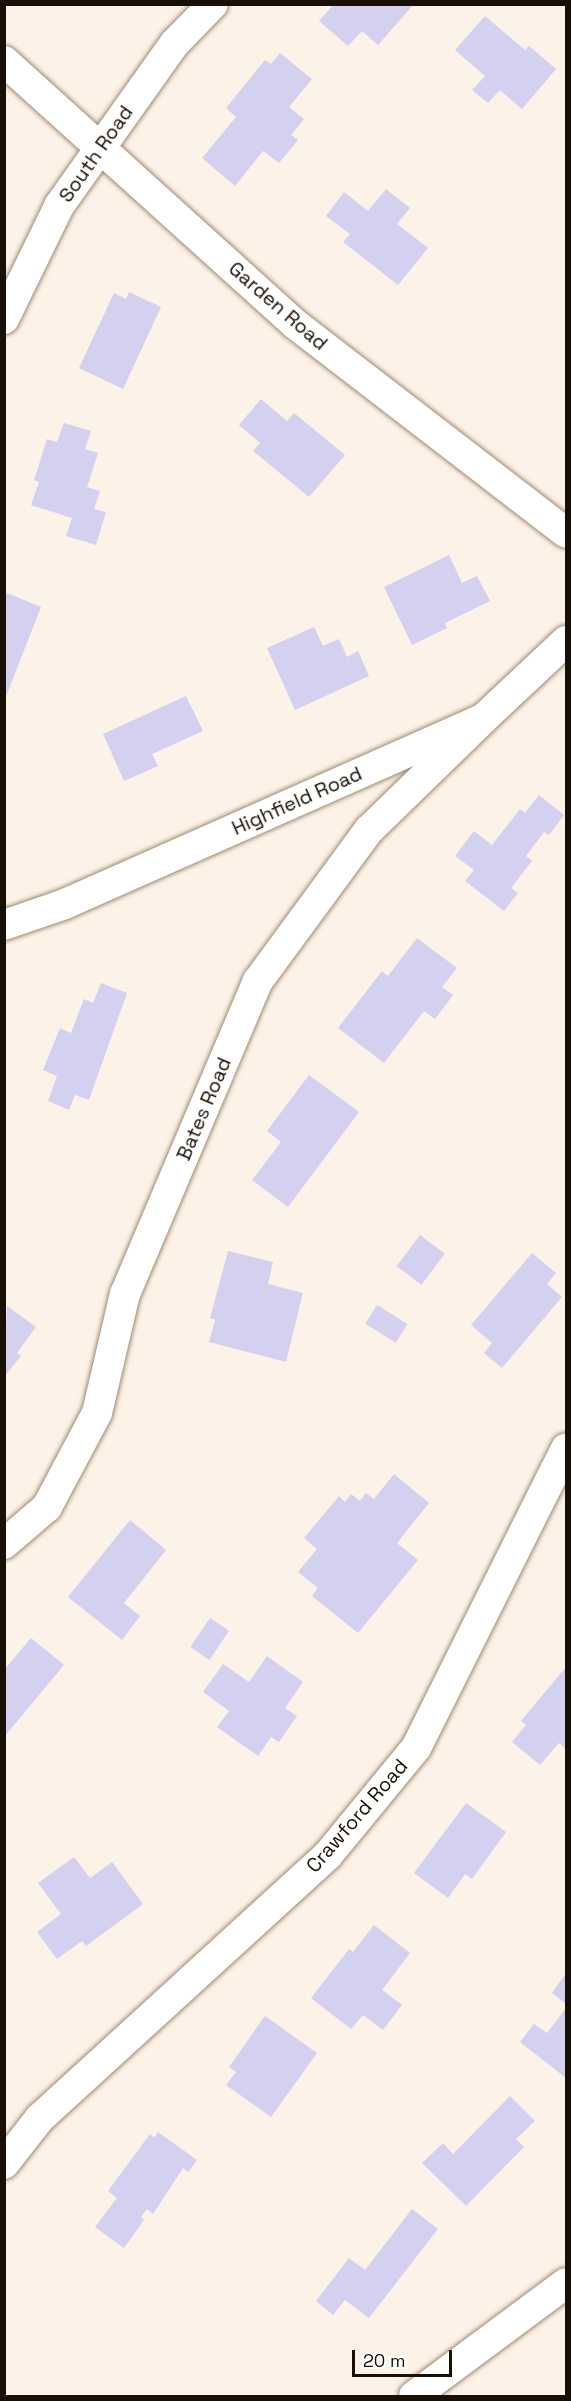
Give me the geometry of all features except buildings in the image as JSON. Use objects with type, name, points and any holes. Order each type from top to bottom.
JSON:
[{"type":"street","name":"South Road","points":[[4,319],[58,207],[175,43],[213,4]]},
{"type":"street","name":"Garden Road","points":[[4,61],[295,324],[567,533]]},
{"type":"street","name":"Highfield Road","points":[[4,925],[65,904],[483,719],[567,641]]},
{"type":"street","name":"Bates Road","points":[[4,1544],[47,1507],[97,1413],[125,1294],[258,981],[369,830],[483,719]]},
{"type":"street","name":"Crawford Road","points":[[4,2164],[40,2118],[328,1855],[416,1749],[567,1449]]},
{"type":"street","points":[[414,2397],[567,2283]]}]
